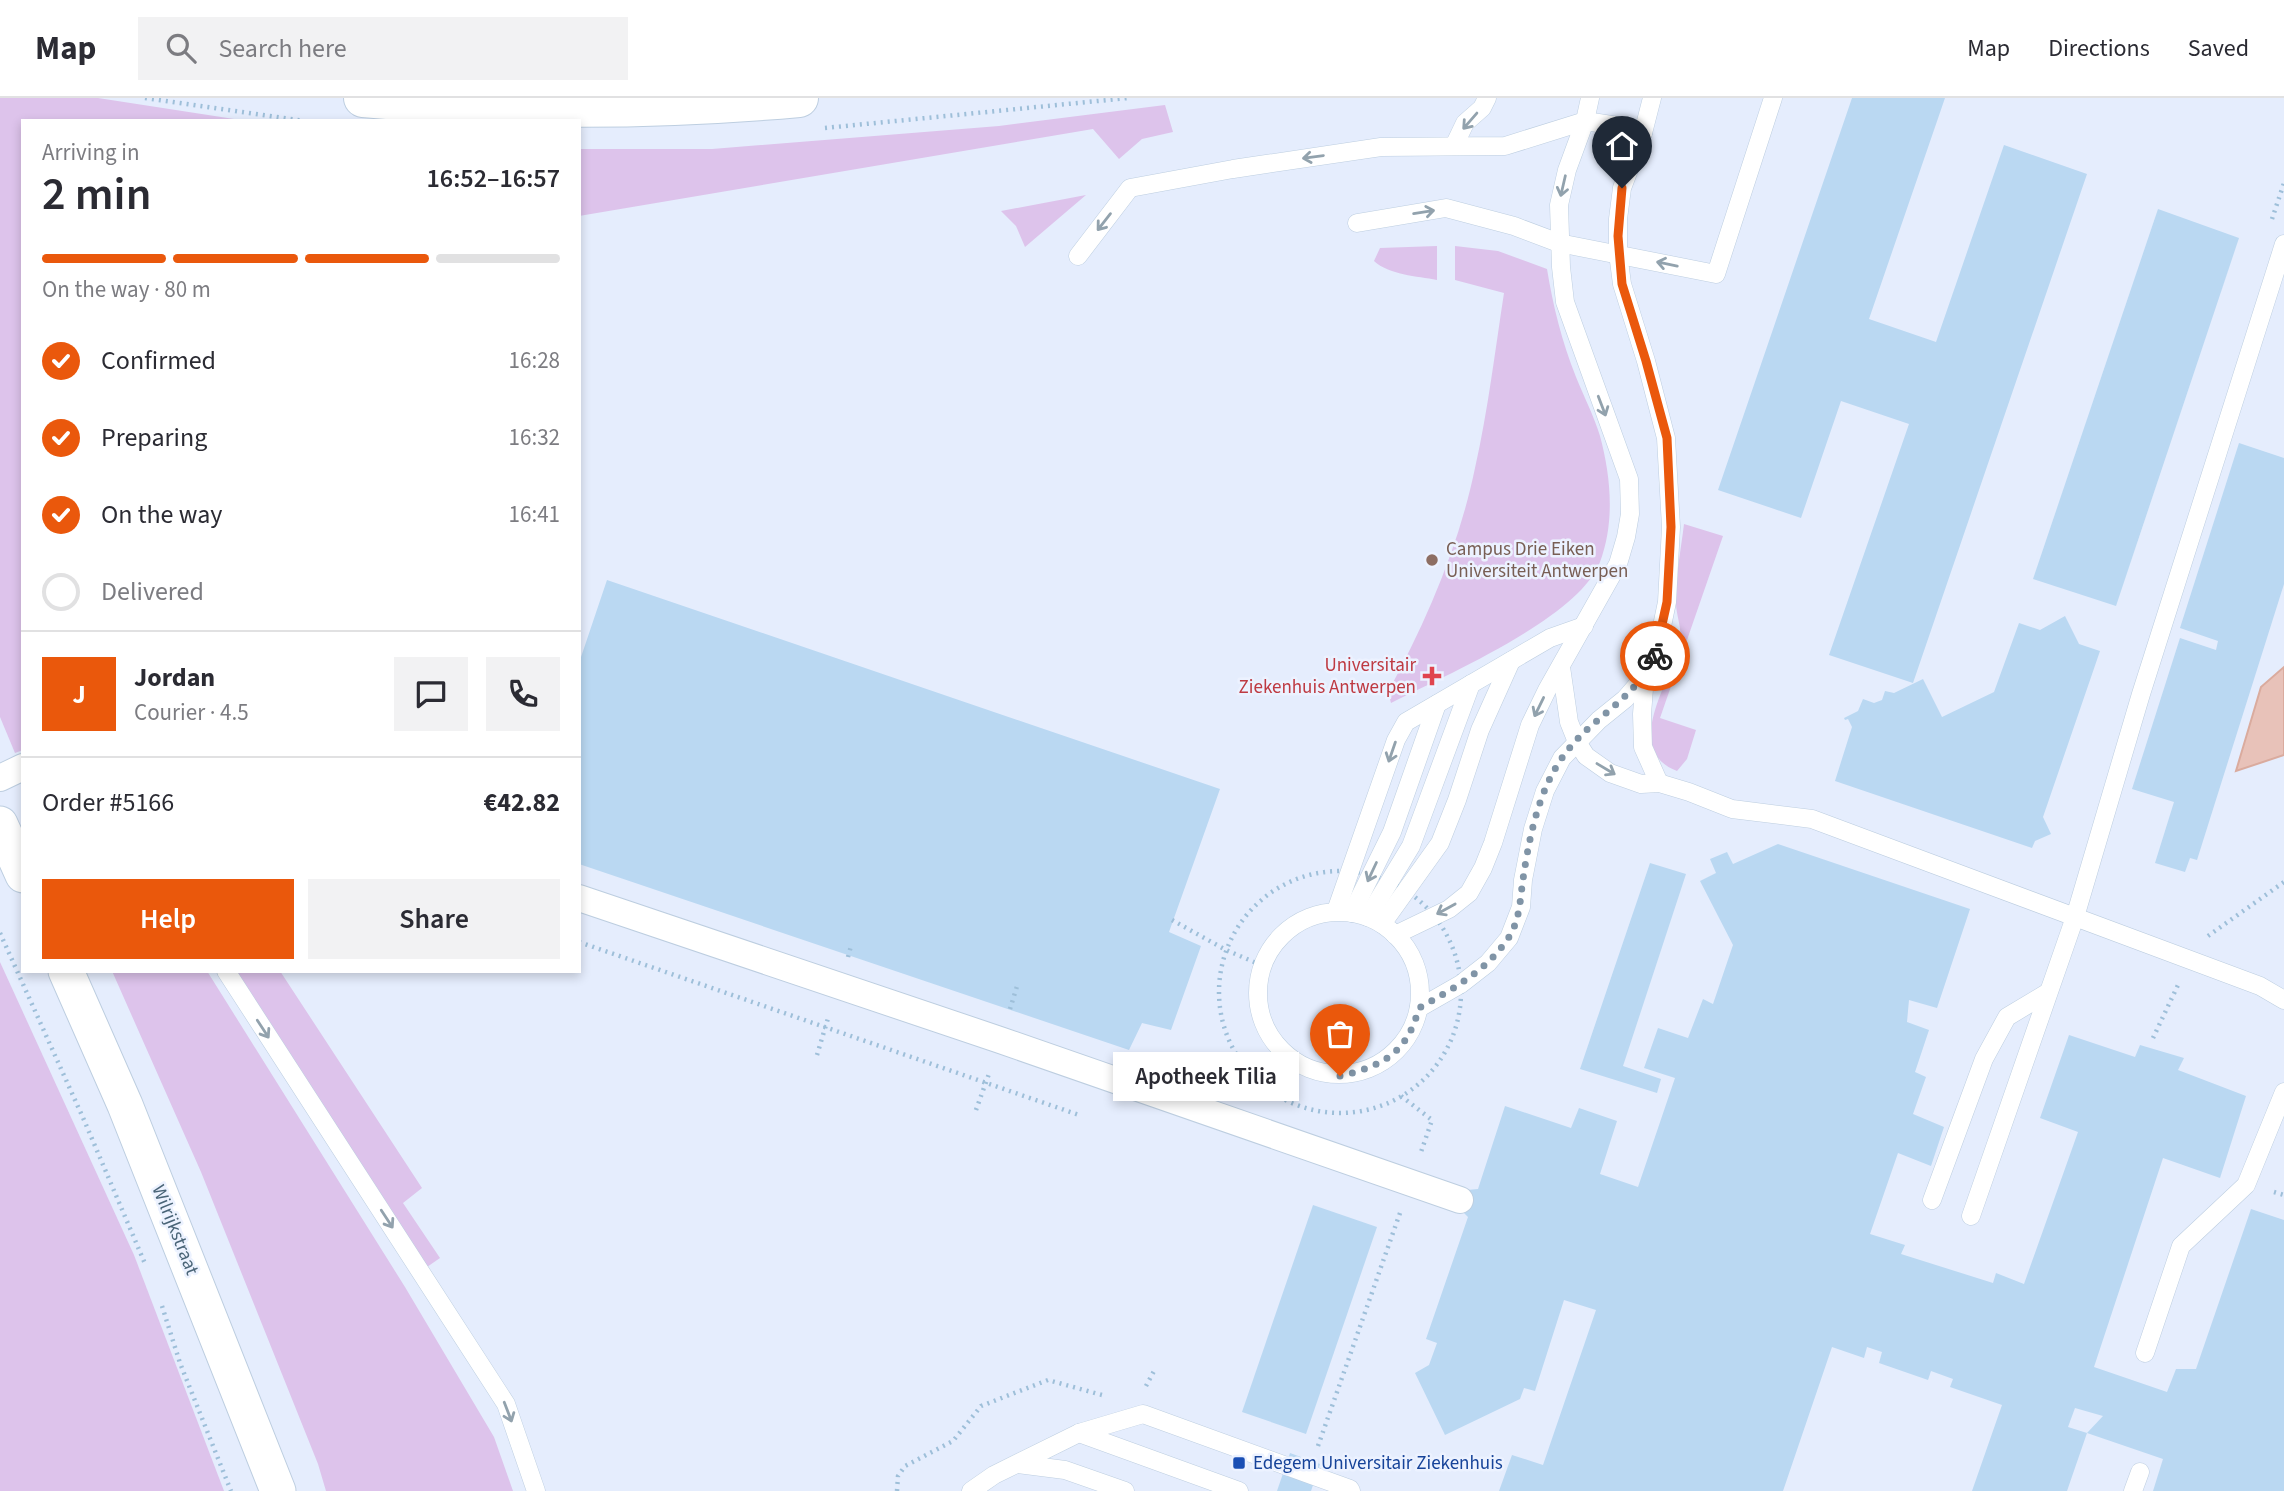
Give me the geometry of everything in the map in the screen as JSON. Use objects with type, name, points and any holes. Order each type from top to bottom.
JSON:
[{"type":"street","points":[[363,98],[422,103],[616,109],[748,100],[809,113]]},
{"type":"street","points":[[0,778],[21,768]]},
{"type":"street","points":[[0,824],[21,871]]},
{"type":"street","points":[[581,899],[1000,1040],[1460,1200]]},
{"type":"street","name":"Wilrijkstraat","points":[[67,973],[130,1117],[278,1491]]},
{"type":"lane","points":[[1454,146],[1465,124],[1482,108],[1488,98]]},
{"type":"lane","points":[[1584,626],[1550,638],[1406,722],[1396,740],[1351,871],[1367,920],[1414,961],[1421,992],[1419,1008],[1415,1024],[1397,1051],[1371,1069],[1340,1076],[1308,1070],[1282,1053],[1263,1027],[1256,996],[1261,965],[1278,937],[1305,919],[1320,913],[1367,920],[1434,915],[1449,909],[1469,893],[1493,843],[1530,725],[1618,564],[1630,514],[1629,479],[1565,302],[1559,243],[1559,205],[1590,98]]},
{"type":"lane","points":[[1419,1008],[1461,984],[1488,963],[1509,938],[1521,907],[1523,880],[1533,829],[1545,791],[1562,758],[1625,699],[1645,676],[1656,654],[1667,602],[1671,527],[1667,438],[1622,284],[1618,253],[1622,188],[1643,133],[1652,98]]},
{"type":"lane","points":[[1357,223],[1446,208],[1514,226],[1559,243],[1716,274],[1773,98]]},
{"type":"lane","points":[[1077,256],[1130,188],[1233,169],[1381,148],[1505,146],[1585,121],[1643,133]]},
{"type":"lane","points":[[1971,1216],[2075,918],[2141,694],[2284,244]]},
{"type":"lane","points":[[1367,920],[1406,891],[1440,843],[1480,730],[1511,662]]},
{"type":"lane","points":[[1561,667],[1569,722],[1577,742],[1586,756],[1609,773],[1641,784],[1659,783],[1732,809],[1812,819],[2260,986],[2284,1000]]},
{"type":"lane","points":[[1645,676],[1643,747],[1659,783]]},
{"type":"lane","points":[[1367,920],[1411,846],[1471,684]]},
{"type":"lane","points":[[1367,920],[1371,875],[1392,832],[1437,704]]},
{"type":"lane","points":[[227,973],[506,1404],[536,1491]]},
{"type":"lane","points":[[1932,1200],[1984,1059],[2007,1017],[2047,993]]},
{"type":"lane","points":[[2146,1353],[2181,1246],[2246,1185],[2284,1092]]},
{"type":"lane","points":[[971,1491],[994,1475],[1079,1433],[1143,1414],[1351,1491]]},
{"type":"lane","points":[[1079,1433],[1239,1491]]},
{"type":"lane","points":[[1018,1464],[1066,1470],[1125,1491]]},
{"type":"lane","points":[[2133,1491],[2140,1472]]},
{"type":"path","points":[[145,98],[290,119]]},
{"type":"path","points":[[809,113],[894,123],[1128,98]]},
{"type":"path","points":[[1336,870],[1371,875],[1389,881],[1420,901],[1434,915],[1451,944],[1461,984],[1459,1015],[1452,1038],[1441,1059],[1426,1077],[1387,1104],[1364,1111],[1341,1113],[1295,1105],[1256,1079],[1229,1042],[1222,1020],[1219,996],[1220,973],[1226,950],[1236,929],[1250,910],[1268,894],[1289,882],[1336,870]]},
{"type":"path","points":[[1172,920],[1226,950],[1261,965]]},
{"type":"path","points":[[0,933],[149,1273]]},
{"type":"path","points":[[581,943],[1079,1115]]},
{"type":"path","points":[[1318,1446],[1432,1120],[1401,1096]]},
{"type":"path","points":[[159,1297],[180,1363],[231,1491]]},
{"type":"path","points":[[1138,1390],[1149,1385],[1154,1371]]},
{"type":"path","points":[[897,1491],[898,1476],[905,1466],[953,1441],[981,1406],[1048,1380],[1104,1395]]},
{"type":"shaded area","points":[[0,98],[98,98],[234,119],[21,119],[21,751],[15,753],[0,717]]},
{"type":"shaded area","points":[[1165,105],[1173,132],[1142,139],[1119,159],[1093,129],[581,216],[581,149],[712,149],[999,126]]},
{"type":"shaded area","points":[[1086,195],[1025,247],[1016,226],[1001,211]]},
{"type":"shaded area","points":[[1437,246],[1437,280],[1395,272],[1374,261],[1380,248]]},
{"type":"shaded area","points":[[1455,246],[1498,251],[1547,269],[1566,351],[1595,421],[1604,452],[1610,499],[1608,531],[1600,562],[1587,583],[1566,604],[1508,643],[1391,703],[1388,692],[1440,583],[1468,497],[1484,424],[1504,293],[1455,280]]},
{"type":"shaded area","points":[[1684,524],[1723,536],[1660,718],[1696,730],[1687,759],[1677,771],[1660,761],[1652,747],[1651,730],[1654,712],[1680,642],[1676,595]]},
{"type":"shaded area","points":[[2284,667],[2284,755],[2236,771],[2261,687]]},
{"type":"shaded area","points":[[0,962],[134,1255],[224,1491],[0,1491]]},
{"type":"shaded area","points":[[113,973],[208,973],[405,1287],[494,1437],[513,1491],[326,1491],[318,1464],[201,1172]]},
{"type":"shaded area","points":[[237,973],[281,973],[422,1188],[403,1203],[440,1258],[427,1267]]},
{"type":"building","points":[[1852,98],[1945,98],[1869,319],[1936,342],[2004,145],[2087,174],[1913,683],[1829,655],[1909,424],[1841,401],[1801,518],[1718,490]]},
{"type":"building","points":[[2158,209],[2239,238],[2116,606],[2033,579]]},
{"type":"building","points":[[2239,443],[2284,458],[2284,584],[2197,860],[2190,858],[2185,872],[2155,863],[2174,802],[2132,789],[2180,638],[2216,650],[2218,641],[2180,628]]},
{"type":"building","points":[[607,580],[1220,789],[1169,932],[1201,946],[1171,1030],[1142,1023],[1129,1050],[581,865],[581,657]]},
{"type":"building","points":[[2065,616],[2079,644],[2100,651],[2043,817],[2051,834],[2035,841],[2032,848],[1835,781],[1852,727],[1848,719],[1844,718],[1858,711],[1863,699],[1874,703],[1882,700],[1885,691],[1894,693],[1923,679],[1942,717],[1994,692],[2019,623],[2040,630]]},
{"type":"building","points":[[1778,844],[1970,909],[1937,1008],[1909,1000],[1907,1022],[1929,1030],[1915,1072],[1926,1077],[1913,1114],[1944,1127],[1931,1166],[1898,1153],[1870,1234],[1905,1245],[1901,1254],[1993,1283],[1996,1273],[2024,1284],[2078,1132],[2040,1118],[2069,1035],[2135,1057],[2140,1045],[2184,1058],[2178,1070],[2246,1096],[2220,1178],[2163,1158],[2094,1367],[2167,1392],[2176,1369],[2196,1369],[2251,1209],[2284,1220],[2284,1491],[2153,1491],[2163,1459],[2087,1433],[2067,1491],[1972,1491],[2002,1405],[1950,1387],[1953,1379],[1931,1371],[1928,1380],[1879,1363],[1882,1352],[1867,1347],[1864,1358],[1832,1347],[1783,1491],[1499,1491],[1512,1455],[1543,1465],[1596,1310],[1564,1300],[1535,1391],[1524,1388],[1520,1399],[1445,1435],[1415,1373],[1429,1365],[1437,1343],[1426,1339],[1468,1217],[1462,1211],[1467,1190],[1478,1189],[1505,1106],[1571,1128],[1579,1108],[1617,1121],[1600,1174],[1638,1187],[1675,1078],[1644,1068],[1658,1028],[1688,1038],[1703,999],[1713,1004],[1733,945],[1700,881],[1716,873],[1710,859],[1727,852],[1733,864]],"holes":[[[2075,1408],[2103,1416],[2087,1433],[2068,1427]]]},
{"type":"building","points":[[1650,863],[1686,874],[1623,1066],[1661,1079],[1657,1093],[1580,1069]]},
{"type":"building","points":[[1313,1205],[1377,1227],[1306,1434],[1242,1412]]},
{"type":"building","points":[[1290,1453],[1320,1464],[1311,1491],[1277,1491]]},
{"type":"way so far","points":[[1340,1076],[1371,1069],[1397,1051],[1415,1024],[1419,1008],[1461,984],[1488,963],[1509,938],[1521,907],[1523,880],[1533,829],[1545,791],[1562,758],[1599,720],[1625,699],[1645,676],[1655,656]]},
{"type":"place","name":"Campus Drie Eiken Universiteit Antwerpen","points":[[1432,560]]},
{"type":"place","name":"Universitair Ziekenhuis Antwerpen","points":[[1432,676]]},
{"type":"place","name":"Apotheek Tilia","points":[[1340,1076]]},
{"type":"place","name":"Edegem Universitair Ziekenhuis","points":[[1239,1463]]},
{"type":"route","points":[[1622,188],[1618,253],[1622,284],[1667,438],[1671,527],[1667,602],[1655,656]]}]
